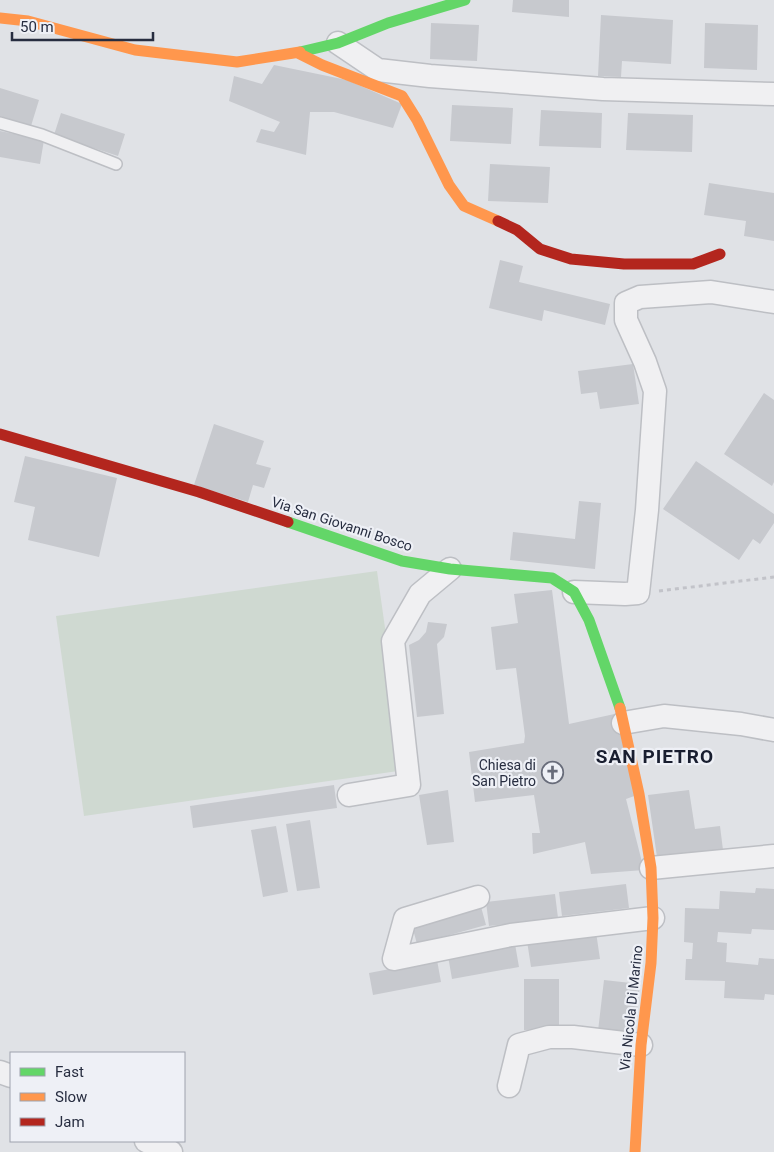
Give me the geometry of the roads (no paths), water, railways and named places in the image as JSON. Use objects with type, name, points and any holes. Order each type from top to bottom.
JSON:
[{"type":"street","points":[[0,18],[28,21],[144,52],[237,62],[298,53],[338,43],[388,23],[465,0]]},
{"type":"street","points":[[338,43],[378,70],[430,76],[603,89],[774,94]]},
{"type":"street","points":[[298,53],[322,65],[402,96],[418,120],[449,185],[464,206],[516,230],[540,249],[571,259],[624,264],[693,264],[720,254]]},
{"type":"street","points":[[574,592],[638,593],[647,510],[655,392],[645,362],[626,320],[626,303],[640,297],[711,292],[774,302]]},
{"type":"street","name":"Via San Giovanni Bosco","points":[[0,434],[199,492],[402,561],[450,569],[552,578],[574,592],[589,620],[618,701],[639,794],[651,868]]},
{"type":"street","points":[[349,795],[408,785],[394,641],[420,594],[450,569]]},
{"type":"street","points":[[623,723],[664,716],[742,724],[774,730]]},
{"type":"street","points":[[651,868],[774,856]]},
{"type":"street","name":"Via Nicola Di Marino","points":[[635,1152],[641,1045],[651,963],[653,918],[651,868]]},
{"type":"street","points":[[478,897],[405,919],[394,959],[510,935],[653,918]]},
{"type":"street","points":[[509,1086],[519,1045],[549,1038],[573,1037],[641,1045]]},
{"type":"street","points":[[148,1142],[171,1152]]},
{"type":"lane","points":[[0,123],[42,135],[116,164]]},
{"type":"place","name":"Chiesa di San Pietro","points":[[552,773]]},
{"type":"district","name":"SAN PIETRO","points":[[655,756]]}]
